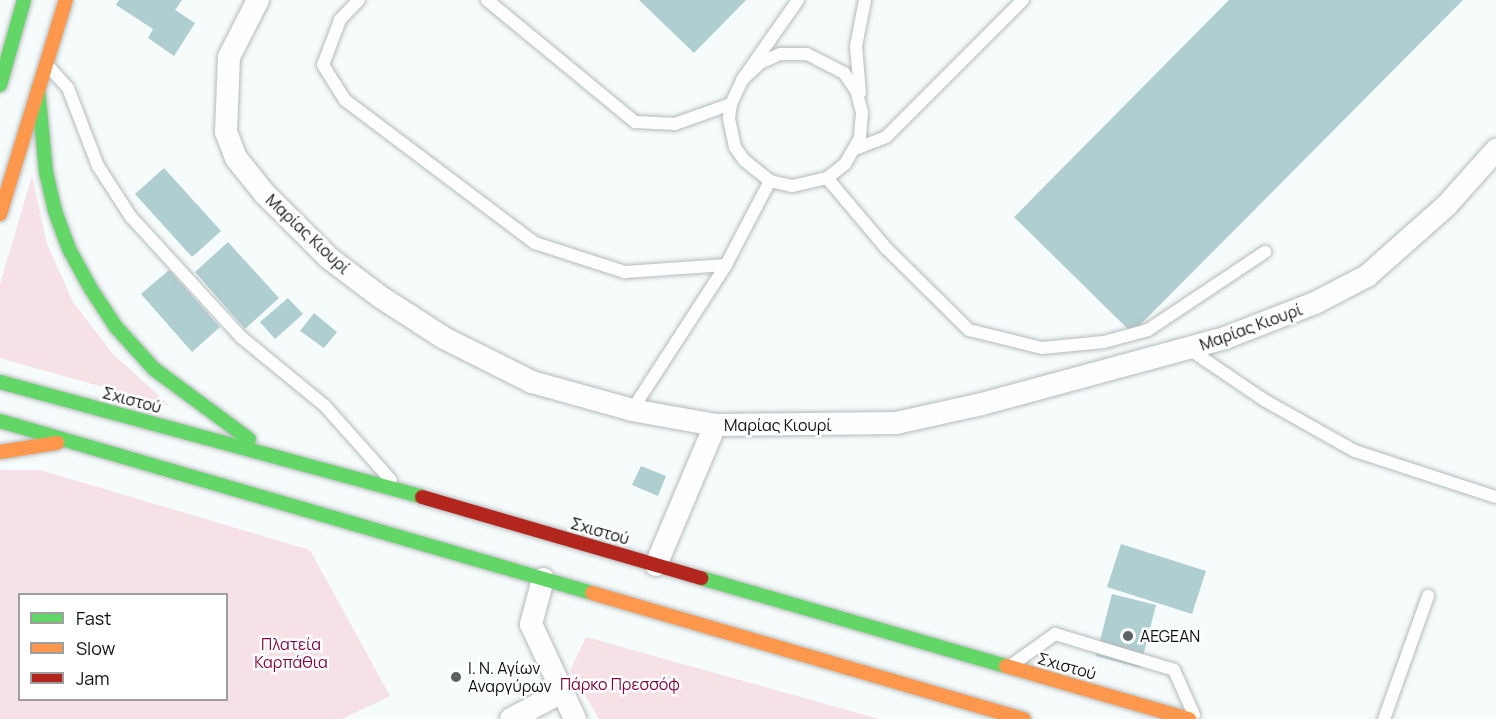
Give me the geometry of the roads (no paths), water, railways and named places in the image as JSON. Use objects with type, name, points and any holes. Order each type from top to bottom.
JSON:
[{"type":"main road","points":[[0,85],[24,0]]},
{"type":"main road","points":[[0,214],[66,0]]},
{"type":"main road","points":[[38,89],[46,172],[55,211],[69,249],[91,289],[116,327],[154,369],[237,432],[282,457]]},
{"type":"main road","name":"Σχιστού","points":[[0,382],[399,490],[1189,719]]},
{"type":"main road","points":[[0,421],[1024,719]]},
{"type":"main road","points":[[0,452],[53,442],[103,451]]},
{"type":"street","name":"Μαρίας Κιουρί","points":[[258,0],[229,57],[225,104],[226,132],[236,158],[264,193],[329,258],[379,296],[444,338],[532,382],[632,410],[716,425],[896,423],[982,404],[1189,349],[1276,319],[1367,276],[1447,205],[1496,150]]},
{"type":"street","points":[[656,565],[716,425]]},
{"type":"street","points":[[543,579],[531,624],[560,693],[575,719]]},
{"type":"street","points":[[510,719],[560,693]]},
{"type":"lane","points":[[359,0],[340,20],[323,65],[345,100],[535,243],[626,272],[726,265]]},
{"type":"lane","points":[[487,0],[635,122],[675,124],[731,104]]},
{"type":"lane","points":[[798,0],[742,80],[731,104],[729,118],[735,147],[744,160],[770,181],[805,185],[827,178],[855,149],[886,137],[1023,0]]},
{"type":"lane","points":[[855,149],[862,112],[856,46],[865,0]]},
{"type":"lane","points":[[742,80],[760,63],[780,54],[807,54],[844,73],[856,90],[862,112]]},
{"type":"lane","points":[[46,64],[68,88],[98,166],[131,217],[241,337],[325,406],[399,490]]},
{"type":"lane","points":[[827,178],[886,248],[969,330],[1042,348],[1104,342],[1148,330],[1265,252]]},
{"type":"lane","points":[[632,410],[726,265],[770,181]]},
{"type":"lane","points":[[1189,349],[1264,400],[1355,451],[1496,497]]},
{"type":"lane","points":[[1384,719],[1428,596]]},
{"type":"lane","points":[[1009,667],[1055,634],[1174,670],[1196,719]]},
{"type":"place","name":"AEGEAN","points":[[1128,636]]},
{"type":"place","name":"Ι. Ν. Αγίων Αναργύρων","points":[[456,677]]},
{"type":"park label","name":"Πλατεία Καρπάθια","points":[[291,653]]},
{"type":"park label","name":"Πάρκο Πρεσσόφ","points":[[620,684]]}]
